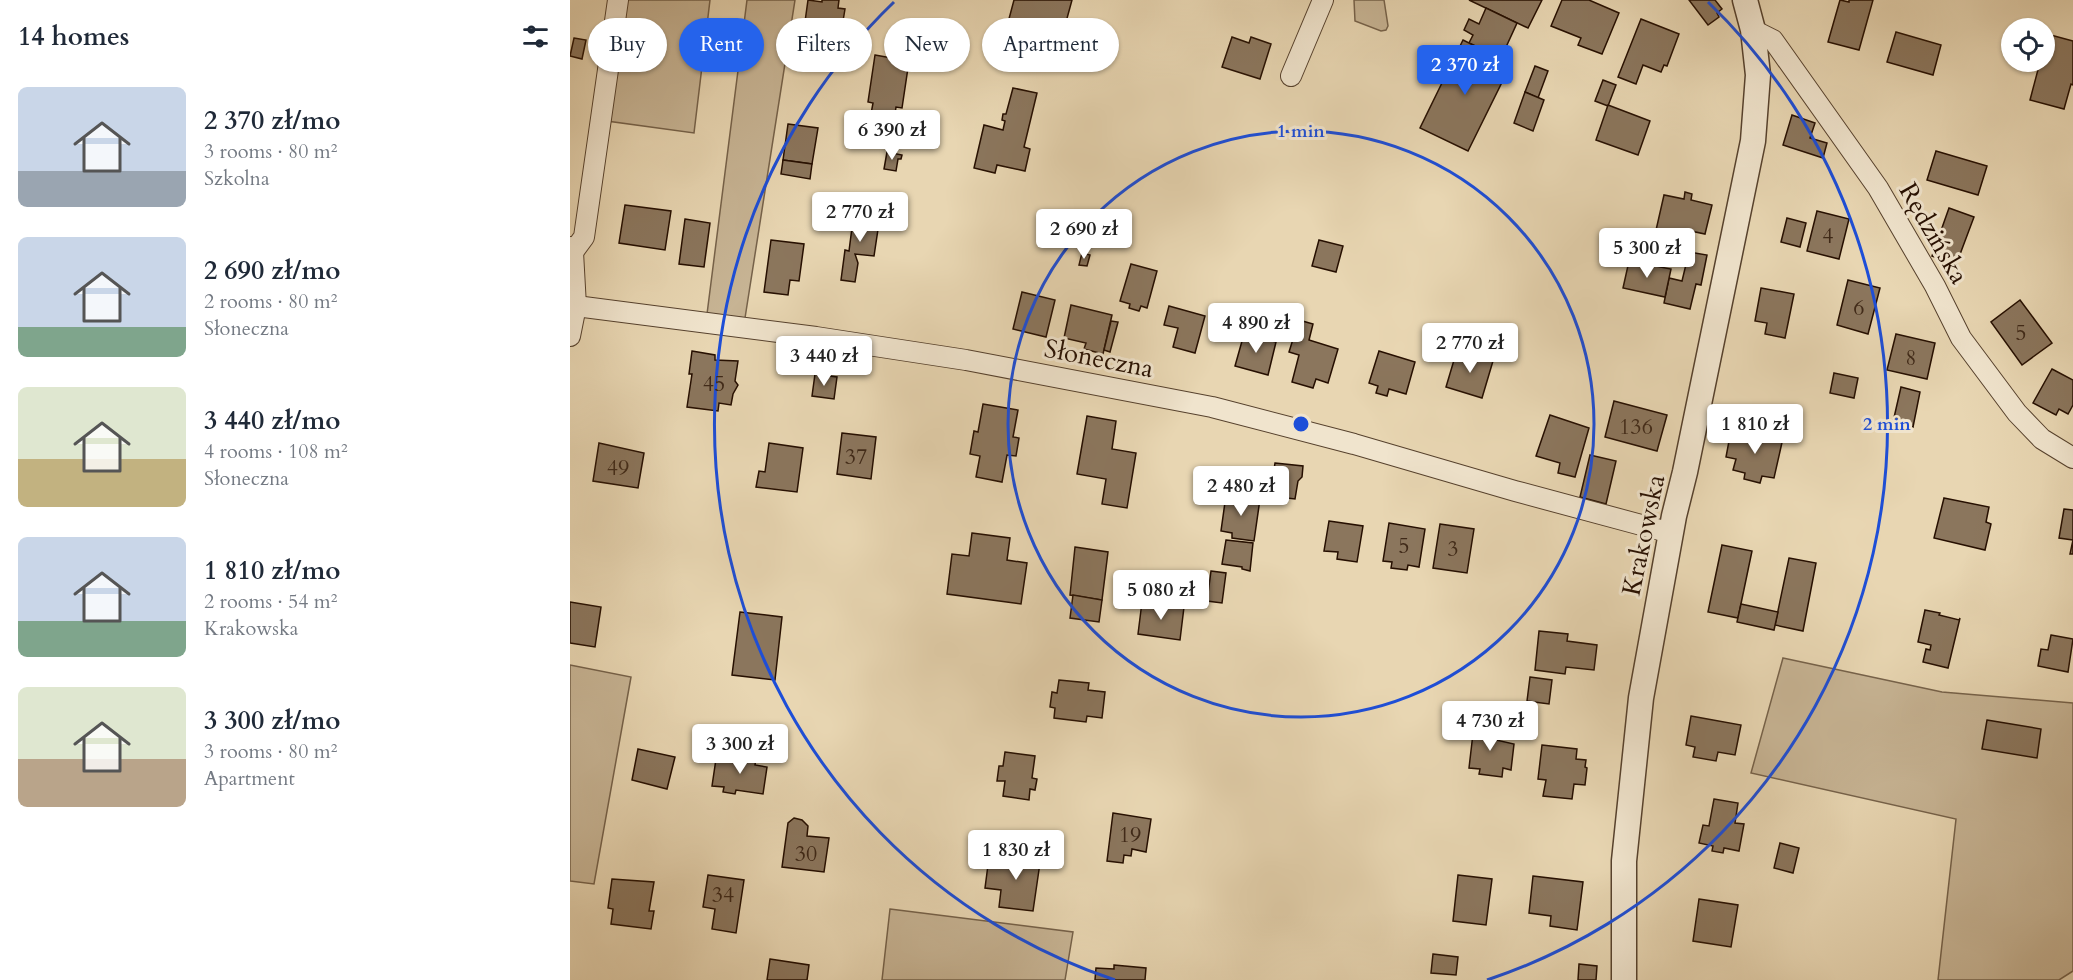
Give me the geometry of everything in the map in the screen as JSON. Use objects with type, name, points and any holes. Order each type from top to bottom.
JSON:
[{"type":"street","points":[[570,336],[576,306],[571,249],[584,237],[618,0]]},
{"type":"street","points":[[1291,76],[1323,0]]},
{"type":"street","name":"Krakowska","points":[[1624,980],[1624,861],[1641,698],[1671,533],[1753,141],[1758,75],[1753,30],[1745,0]]},
{"type":"street","name":"Rędzińska","points":[[1753,30],[1773,40],[1878,188],[1935,286],[1961,338],[2017,413],[2042,439],[2073,458]]},
{"type":"street","name":"Słoneczna","points":[[576,306],[777,332],[966,360],[1212,407],[1354,444],[1671,533]]},
{"type":"shaded area","points":[[626,0],[710,0],[708,18],[679,18],[679,72],[701,72],[694,133],[607,121],[615,72],[667,72],[667,18],[623,18]]},
{"type":"shaded area","points":[[747,0],[795,0],[792,18],[776,18],[776,72],[784,72],[745,318],[707,314],[738,72],[764,72],[764,18],[745,18]]},
{"type":"shaded area","points":[[1354,0],[1384,0],[1388,26],[1386,30],[1381,31],[1355,21]]},
{"type":"shaded area","points":[[1783,658],[1942,692],[2073,703],[2073,971],[2059,980],[1938,980],[1956,819],[1751,773]]},
{"type":"shaded area","points":[[570,665],[631,677],[594,884],[570,881]]},
{"type":"shaded area","points":[[890,909],[1073,932],[1065,980],[882,980]]},
{"type":"building","points":[[808,0],[822,2],[822,0],[839,0],[838,8],[845,9],[844,18],[806,18]]},
{"type":"building","points":[[1014,0],[1072,0],[1067,18],[1009,18]]},
{"type":"building","points":[[1469,0],[1542,0],[1528,28]]},
{"type":"building","points":[[1562,0],[1589,0],[1619,13],[1602,54],[1578,45],[1581,38],[1551,26]]},
{"type":"building","points":[[1689,0],[1715,0],[1722,9],[1717,13],[1719,17],[1708,25]]},
{"type":"building","points":[[1840,0],[1849,2],[1849,0],[1873,0],[1859,50],[1828,42]]},
{"type":"building","points":[[1486,8],[1517,23],[1501,58],[1469,43],[1473,35],[1464,30],[1469,19],[1479,24]]},
{"type":"building","points":[[1641,19],[1679,34],[1667,66],[1664,65],[1661,72],[1643,65],[1636,84],[1618,77]]},
{"type":"building","points":[[1896,32],[1941,45],[1933,75],[1887,62]]},
{"type":"building","points":[[2055,36],[2073,41],[2073,85],[2071,84],[2064,109],[2030,100],[2037,72],[2055,72]]},
{"type":"building","points":[[1232,37],[1249,43],[1251,37],[1271,44],[1260,79],[1222,67]]},
{"type":"building","points":[[574,38],[586,40],[582,59],[570,56]]},
{"type":"building","points":[[1463,40],[1511,64],[1468,151],[1420,128]]},
{"type":"building","points":[[875,55],[884,57],[884,72],[907,72],[902,108],[896,107],[893,128],[869,125],[873,103],[868,102]]},
{"type":"building","points":[[1535,66],[1548,71],[1538,98],[1525,92]]},
{"type":"building","points":[[1603,80],[1616,85],[1608,106],[1595,101]]},
{"type":"building","points":[[1013,88],[1037,93],[1024,147],[1030,149],[1025,171],[997,165],[995,173],[974,168],[984,125],[1003,130],[1005,121],[1002,120],[1003,114],[1006,114]]},
{"type":"building","points":[[1525,92],[1544,100],[1533,131],[1514,123]]},
{"type":"building","points":[[1608,105],[1650,121],[1638,155],[1596,140]]},
{"type":"building","points":[[1792,115],[1815,123],[1810,138],[1827,143],[1823,158],[1783,145]]},
{"type":"building","points":[[788,124],[818,128],[812,164],[783,160]]},
{"type":"building","points":[[1936,151],[1987,166],[1978,195],[1927,180]]},
{"type":"building","points":[[887,152],[902,155],[901,159],[898,159],[896,171],[884,169]]},
{"type":"building","points":[[783,160],[812,164],[810,179],[781,174]]},
{"type":"building","points":[[1685,192],[1692,194],[1691,200],[1712,205],[1705,234],[1686,230],[1685,236],[1678,235],[1676,244],[1654,239],[1664,195],[1684,199]]},
{"type":"building","points":[[625,205],[671,211],[665,250],[619,243]]},
{"type":"building","points":[[1949,208],[1974,217],[1956,265],[1932,256]]},
{"type":"building","points":[[1817,211],[1849,219],[1839,259],[1807,251]]},
{"type":"building","points":[[854,212],[880,216],[874,256],[855,254],[858,263],[855,282],[841,280],[845,250],[849,251]]},
{"type":"building","points":[[1787,218],[1806,223],[1800,247],[1781,242]]},
{"type":"building","points":[[685,219],[710,223],[704,267],[679,264]]},
{"type":"building","points":[[771,240],[804,244],[799,281],[790,280],[788,295],[764,292]]},
{"type":"building","points":[[1319,240],[1343,246],[1336,272],[1312,266]]},
{"type":"building","points":[[1689,252],[1707,255],[1701,285],[1696,284],[1690,309],[1664,303],[1669,278],[1682,281]]},
{"type":"building","points":[[1082,253],[1090,255],[1087,266],[1079,265]]},
{"type":"building","points":[[1629,261],[1671,269],[1665,297],[1623,288]]},
{"type":"building","points":[[1131,264],[1157,271],[1147,308],[1141,306],[1139,311],[1129,308],[1130,304],[1120,301]]},
{"type":"building","points":[[1848,280],[1880,288],[1868,334],[1837,325]]},
{"type":"building","points":[[1761,288],[1794,294],[1785,338],[1765,334],[1767,323],[1755,321]]},
{"type":"building","points":[[1022,292],[1055,300],[1046,337],[1013,329]]},
{"type":"building","points":[[2020,300],[2052,343],[2022,365],[1991,322]]},
{"type":"building","points":[[1071,305],[1112,315],[1103,354],[1084,349],[1086,343],[1064,338]]},
{"type":"building","points":[[1169,306],[1205,316],[1195,353],[1173,347],[1178,328],[1164,325]]},
{"type":"building","points":[[1299,320],[1313,324],[1309,340],[1338,349],[1328,383],[1316,379],[1313,388],[1292,382],[1299,355],[1289,352]]},
{"type":"building","points":[[1111,321],[1118,322],[1110,352],[1104,350]]},
{"type":"building","points":[[1244,334],[1276,342],[1268,375],[1235,366]]},
{"type":"building","points":[[1896,334],[1935,343],[1927,379],[1887,370]]},
{"type":"building","points":[[1457,350],[1493,361],[1482,398],[1446,387]]},
{"type":"building","points":[[692,351],[715,355],[715,360],[738,361],[735,381],[738,385],[731,405],[719,403],[718,411],[687,407],[692,374],[689,374]]},
{"type":"building","points":[[1379,351],[1415,362],[1406,394],[1389,389],[1387,396],[1376,393],[1378,386],[1369,383]]},
{"type":"building","points":[[2052,369],[2073,380],[2073,405],[2068,414],[2059,409],[2056,415],[2033,403]]},
{"type":"building","points":[[1834,373],[1858,378],[1854,398],[1830,393]]},
{"type":"building","points":[[815,374],[837,377],[834,399],[812,396]]},
{"type":"building","points":[[1901,387],[1920,392],[1913,427],[1893,422]]},
{"type":"building","points":[[1614,401],[1667,415],[1657,451],[1605,437]]},
{"type":"building","points":[[983,404],[1018,410],[1013,437],[1019,438],[1016,456],[1007,455],[1002,482],[976,477],[980,456],[970,454],[974,431],[978,432]]},
{"type":"building","points":[[1550,415],[1589,428],[1575,477],[1558,473],[1560,463],[1536,456]]},
{"type":"building","points":[[1087,416],[1116,421],[1112,449],[1136,453],[1127,508],[1102,504],[1106,479],[1077,474]]},
{"type":"building","points":[[1741,429],[1783,438],[1774,478],[1762,476],[1760,483],[1744,479],[1745,473],[1733,470],[1736,459],[1726,457],[1729,441],[1738,442]]},
{"type":"building","points":[[842,433],[876,437],[871,479],[837,474]]},
{"type":"building","points":[[599,443],[644,453],[638,488],[593,481]]},
{"type":"building","points":[[769,443],[803,448],[797,492],[756,487],[759,471],[765,472]]},
{"type":"building","points":[[1590,455],[1616,461],[1606,504],[1580,497]]},
{"type":"building","points":[[1275,463],[1303,466],[1295,499],[1270,496]]},
{"type":"building","points":[[1226,495],[1260,499],[1254,541],[1232,538],[1232,533],[1221,531]]},
{"type":"building","points":[[1944,498],[1989,507],[1986,522],[1991,524],[1985,550],[1934,538]]},
{"type":"building","points":[[2064,509],[2073,510],[2073,540],[2059,538]]},
{"type":"building","points":[[1329,521],[1363,526],[1357,562],[1337,559],[1338,552],[1324,551]]},
{"type":"building","points":[[1389,523],[1425,529],[1419,567],[1408,565],[1407,570],[1391,568],[1392,562],[1383,561]]},
{"type":"building","points":[[1440,524],[1474,529],[1467,573],[1433,568]]},
{"type":"building","points":[[972,533],[1010,538],[1007,560],[1027,563],[1021,604],[947,594],[952,554],[969,556]]},
{"type":"building","points":[[1226,540],[1253,543],[1250,571],[1242,567],[1222,564]]},
{"type":"building","points":[[1722,545],[1752,551],[1738,618],[1708,612]]},
{"type":"building","points":[[1075,547],[1108,552],[1102,600],[1070,595]]},
{"type":"building","points":[[1789,558],[1816,563],[1803,631],[1775,625]]},
{"type":"building","points":[[1211,571],[1226,573],[1222,603],[1207,601]]},
{"type":"building","points":[[1073,595],[1102,600],[1099,622],[1070,618]]},
{"type":"building","points":[[570,602],[601,607],[595,647],[570,643]]},
{"type":"building","points":[[1142,602],[1184,607],[1180,640],[1138,634]]},
{"type":"building","points":[[1741,604],[1778,612],[1774,630],[1737,622]]},
{"type":"building","points":[[1925,610],[1959,620],[1960,618],[1948,668],[1923,662],[1926,649],[1930,650],[1931,645],[1918,642]]},
{"type":"building","points":[[740,612],[782,617],[775,680],[732,675]]},
{"type":"building","points":[[1539,631],[1568,634],[1567,641],[1597,645],[1594,670],[1566,667],[1565,674],[1535,670]]},
{"type":"building","points":[[2051,635],[2073,639],[2068,672],[2038,666],[2041,649],[2048,650]]},
{"type":"building","points":[[1530,677],[1552,680],[1549,704],[1527,701]]},
{"type":"building","points":[[1059,680],[1089,683],[1088,690],[1105,692],[1102,718],[1087,716],[1086,722],[1054,718],[1055,708],[1050,707],[1052,692],[1057,693]]},
{"type":"building","points":[[1691,716],[1741,725],[1735,755],[1718,752],[1716,761],[1693,757],[1695,747],[1686,745]]},
{"type":"building","points":[[1987,720],[2041,729],[2037,758],[1982,749]]},
{"type":"building","points":[[1474,725],[1498,727],[1496,740],[1514,744],[1511,770],[1503,768],[1502,777],[1479,774],[1480,769],[1469,768]]},
{"type":"building","points":[[1542,745],[1577,749],[1576,759],[1586,760],[1585,785],[1574,784],[1572,799],[1543,796],[1546,780],[1538,779]]},
{"type":"building","points":[[638,749],[675,757],[667,789],[632,780]]},
{"type":"building","points":[[1005,752],[1035,756],[1032,778],[1037,779],[1035,790],[1030,789],[1029,800],[1003,796],[1005,781],[997,781],[999,766],[1003,766]]},
{"type":"building","points":[[730,755],[756,759],[755,765],[767,767],[763,794],[736,790],[735,794],[723,792],[724,787],[712,786],[716,759],[729,761]]},
{"type":"building","points":[[1714,799],[1738,803],[1735,823],[1744,824],[1739,851],[1724,848],[1723,853],[1712,851],[1713,846],[1699,843],[1703,825],[1709,826]]},
{"type":"building","points":[[1113,813],[1151,819],[1146,852],[1132,849],[1131,856],[1124,855],[1123,863],[1107,861]]},
{"type":"building","points":[[794,818],[802,820],[808,826],[807,836],[829,838],[824,872],[782,867],[788,823]]},
{"type":"building","points":[[1780,843],[1799,848],[1793,873],[1774,868]]},
{"type":"building","points":[[1007,851],[1041,856],[1033,911],[999,907],[1001,890],[985,888],[988,865],[1004,867]]},
{"type":"building","points":[[708,875],[744,880],[736,933],[712,929],[715,909],[703,907]]},
{"type":"building","points":[[1458,875],[1492,879],[1486,925],[1453,921]]},
{"type":"building","points":[[1533,876],[1583,882],[1577,930],[1550,926],[1551,916],[1529,913]]},
{"type":"building","points":[[612,879],[654,882],[649,911],[654,911],[651,929],[611,924],[613,909],[608,908]]},
{"type":"building","points":[[1699,899],[1738,905],[1731,947],[1693,941]]},
{"type":"building","points":[[1433,954],[1458,957],[1456,975],[1431,973]]},
{"type":"building","points":[[770,959],[809,965],[807,980],[767,980]]},
{"type":"building","points":[[1579,964],[1597,966],[1596,980],[1578,980]]},
{"type":"building","points":[[1114,965],[1146,968],[1145,980],[1095,980],[1096,968],[1114,969]]}]
